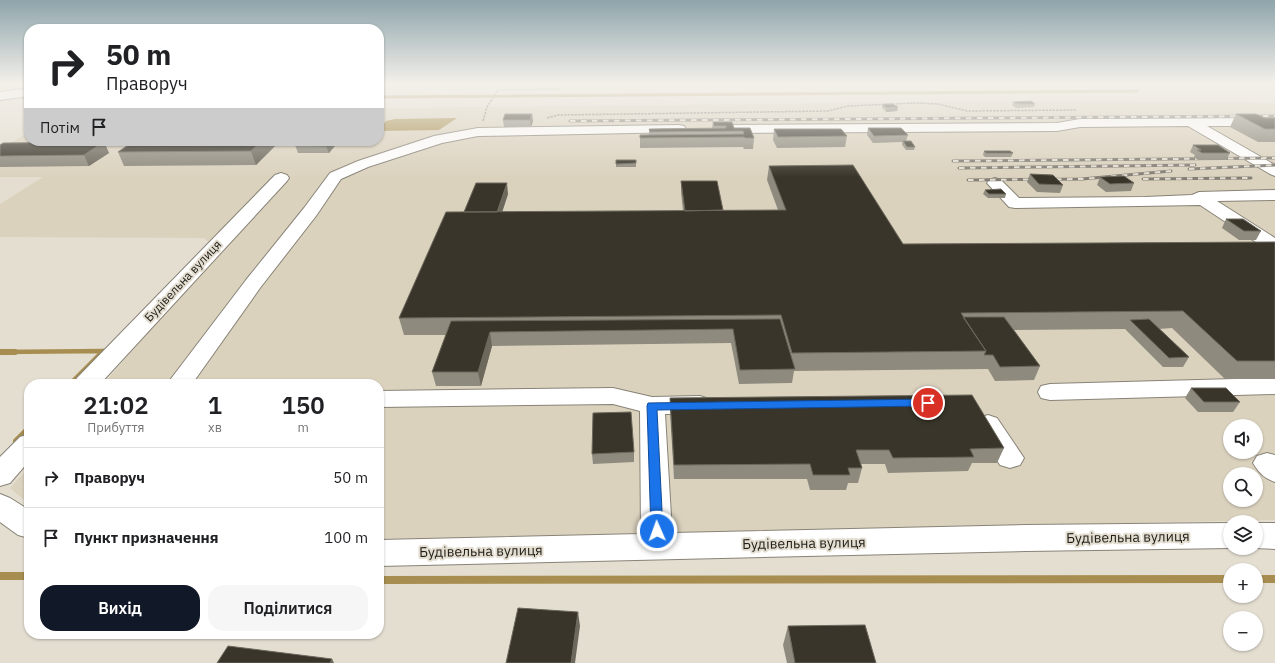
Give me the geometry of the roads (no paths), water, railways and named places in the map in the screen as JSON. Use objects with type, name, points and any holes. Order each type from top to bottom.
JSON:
[{"type":"street","points":[[710,129],[1057,127],[1080,124],[1275,122]]},
{"type":"street","points":[[1192,123],[1275,171]]},
{"type":"street","points":[[183,379],[253,284],[310,212],[335,176],[363,164],[439,139],[478,132],[694,129]]},
{"type":"street","name":"Будівельна вулиця","points":[[91,379],[281,178]]},
{"type":"street","points":[[995,183],[1015,203],[1204,200]]},
{"type":"street","points":[[1275,195],[1199,196],[1275,246]]},
{"type":"street","points":[[1050,392],[1275,386]]},
{"type":"street","points":[[384,399],[613,396],[652,406],[723,405]]},
{"type":"street","points":[[974,402],[1010,458]]},
{"type":"street","points":[[652,406],[658,547]]},
{"type":"street","points":[[0,475],[24,449]]},
{"type":"street","points":[[0,506],[24,523]]},
{"type":"street","name":"Будівельна вулиця","points":[[384,553],[1026,538],[1223,536]]},
{"type":"street","points":[[1263,536],[1275,536]]},
{"type":"waterway","points":[[15,352],[0,352],[104,351],[76,379]]},
{"type":"waterway","points":[[16,441],[24,433]]},
{"type":"waterway","points":[[0,576],[24,576]]},
{"type":"waterway","points":[[384,580],[1223,579]]},
{"type":"waterway","points":[[1263,579],[1275,579]]},
{"type":"railway","points":[[570,121],[1275,116]]},
{"type":"railway","points":[[953,161],[1275,158]]},
{"type":"railway","points":[[959,168],[1195,165]]},
{"type":"railway","points":[[1189,169],[1275,165]]},
{"type":"railway","points":[[968,180],[1082,179],[1171,171]]},
{"type":"railway","points":[[1143,179],[1251,178]]}]
